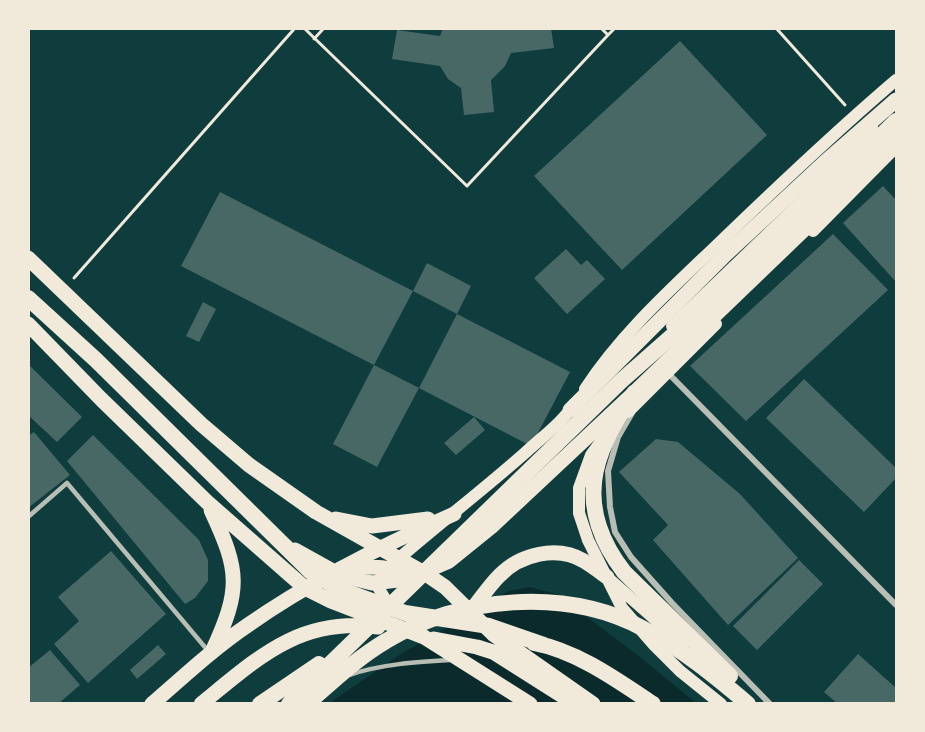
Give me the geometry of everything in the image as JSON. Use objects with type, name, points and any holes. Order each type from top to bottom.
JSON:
[{"type":"highway","points":[[290,704],[621,381],[730,284],[897,121]]},
{"type":"highway","points":[[28,298],[64,329],[311,572],[354,596],[419,617],[504,630],[544,645],[569,655],[618,681],[653,704]]},
{"type":"highway","points":[[636,397],[614,423],[597,460],[594,495],[602,536],[615,560],[630,578],[758,704]]},
{"type":"highway","points":[[307,704],[361,658],[387,640],[436,616],[481,606],[540,603],[600,611],[643,628],[688,656],[748,704]]},
{"type":"highway","points":[[260,704],[328,658],[369,637],[395,629],[436,627],[544,645]]},
{"type":"main road","points":[[570,411],[608,357],[646,313],[854,116],[897,80]]},
{"type":"main road","points":[[424,637],[393,611],[380,593],[378,587],[382,575],[393,563],[454,514],[676,321],[853,152],[897,95]]},
{"type":"main road","points":[[570,411],[726,254],[816,170],[897,100]]},
{"type":"main road","points":[[272,534],[319,565],[358,581],[390,582],[421,575],[449,561],[476,540],[636,397],[897,137]]},
{"type":"main road","points":[[853,152],[897,145]]},
{"type":"main road","points":[[719,702],[680,671],[622,608],[583,527],[579,513],[579,488],[591,455],[636,397],[667,373],[842,203],[897,145]]},
{"type":"main road","points":[[28,258],[224,445],[316,512],[378,548],[393,563],[426,574],[445,587],[493,634],[593,704]]},
{"type":"main road","points":[[28,324],[207,502],[306,588],[331,601],[456,652],[530,704]]},
{"type":"main road","points":[[207,502],[228,550],[234,580],[231,607],[211,654]]},
{"type":"main road","points":[[316,512],[349,523],[372,526],[393,525],[454,514]]},
{"type":"main road","points":[[306,588],[378,548],[454,514]]},
{"type":"main road","points":[[470,612],[498,576],[513,563],[531,556],[549,553],[569,555],[583,560],[608,577],[674,638],[703,674],[719,702]]},
{"type":"main road","points":[[152,704],[170,698],[211,654],[248,625],[306,588],[339,569],[393,563]]},
{"type":"main road","points":[[201,704],[272,650],[312,630],[333,626],[361,625],[424,637]]},
{"type":"main road","points":[[456,652],[493,652],[575,704]]},
{"type":"street","points":[[667,373],[897,605]]},
{"type":"street","points":[[636,397],[618,437],[608,471],[610,507],[615,532],[631,557],[657,586],[770,704]]},
{"type":"lane","points":[[28,517],[67,483],[211,654]]},
{"type":"lane","points":[[290,704],[320,686],[353,674],[456,652]]},
{"type":"path","points":[[63,291],[295,28]]},
{"type":"path","points":[[304,28],[467,186],[615,28]]},
{"type":"path","points":[[314,39],[324,28]]},
{"type":"path","points":[[601,28],[608,35]]},
{"type":"path","points":[[776,28],[854,116]]},
{"type":"water","points":[[530,587],[556,594],[635,653],[696,703],[328,704],[401,654],[509,591]]},
{"type":"building","points":[[443,28],[551,28],[554,48],[511,53],[505,66],[491,80],[494,112],[464,115],[461,88],[448,79],[440,66],[392,59],[397,30],[440,36]]},
{"type":"building","points":[[680,41],[767,135],[622,270],[534,176]]},
{"type":"building","points":[[883,186],[896,200],[896,282],[843,223]]},
{"type":"building","points":[[220,192],[413,291],[374,365],[181,266]]},
{"type":"building","points":[[833,234],[888,290],[746,421],[690,366]]},
{"type":"building","points":[[566,249],[581,265],[587,260],[605,279],[567,314],[534,278]]},
{"type":"building","points":[[427,263],[471,286],[457,314],[413,291]]},
{"type":"building","points":[[203,302],[216,309],[199,342],[186,336]]},
{"type":"building","points":[[457,314],[570,372],[531,446],[419,388]]},
{"type":"building","points":[[28,364],[82,417],[57,442],[28,415]]},
{"type":"building","points":[[374,365],[419,388],[377,467],[333,444]]},
{"type":"building","points":[[804,379],[896,468],[896,478],[864,512],[766,418]]},
{"type":"building","points":[[474,417],[485,430],[456,455],[444,443]]},
{"type":"building","points":[[34,432],[70,475],[28,508],[28,436]]},
{"type":"building","points":[[93,435],[199,540],[208,560],[208,581],[195,598],[185,604],[67,461]]},
{"type":"building","points":[[656,439],[678,442],[740,494],[798,558],[728,625],[653,540],[668,525],[619,472]]},
{"type":"building","points":[[111,551],[166,614],[88,683],[54,644],[79,621],[58,597]]},
{"type":"building","points":[[799,560],[823,584],[757,650],[733,626]]},
{"type":"building","points":[[158,645],[166,654],[137,679],[130,670]]},
{"type":"building","points":[[50,650],[80,685],[58,704],[28,704],[28,668]]},
{"type":"building","points":[[858,654],[896,688],[896,704],[838,704],[824,692]]}]
